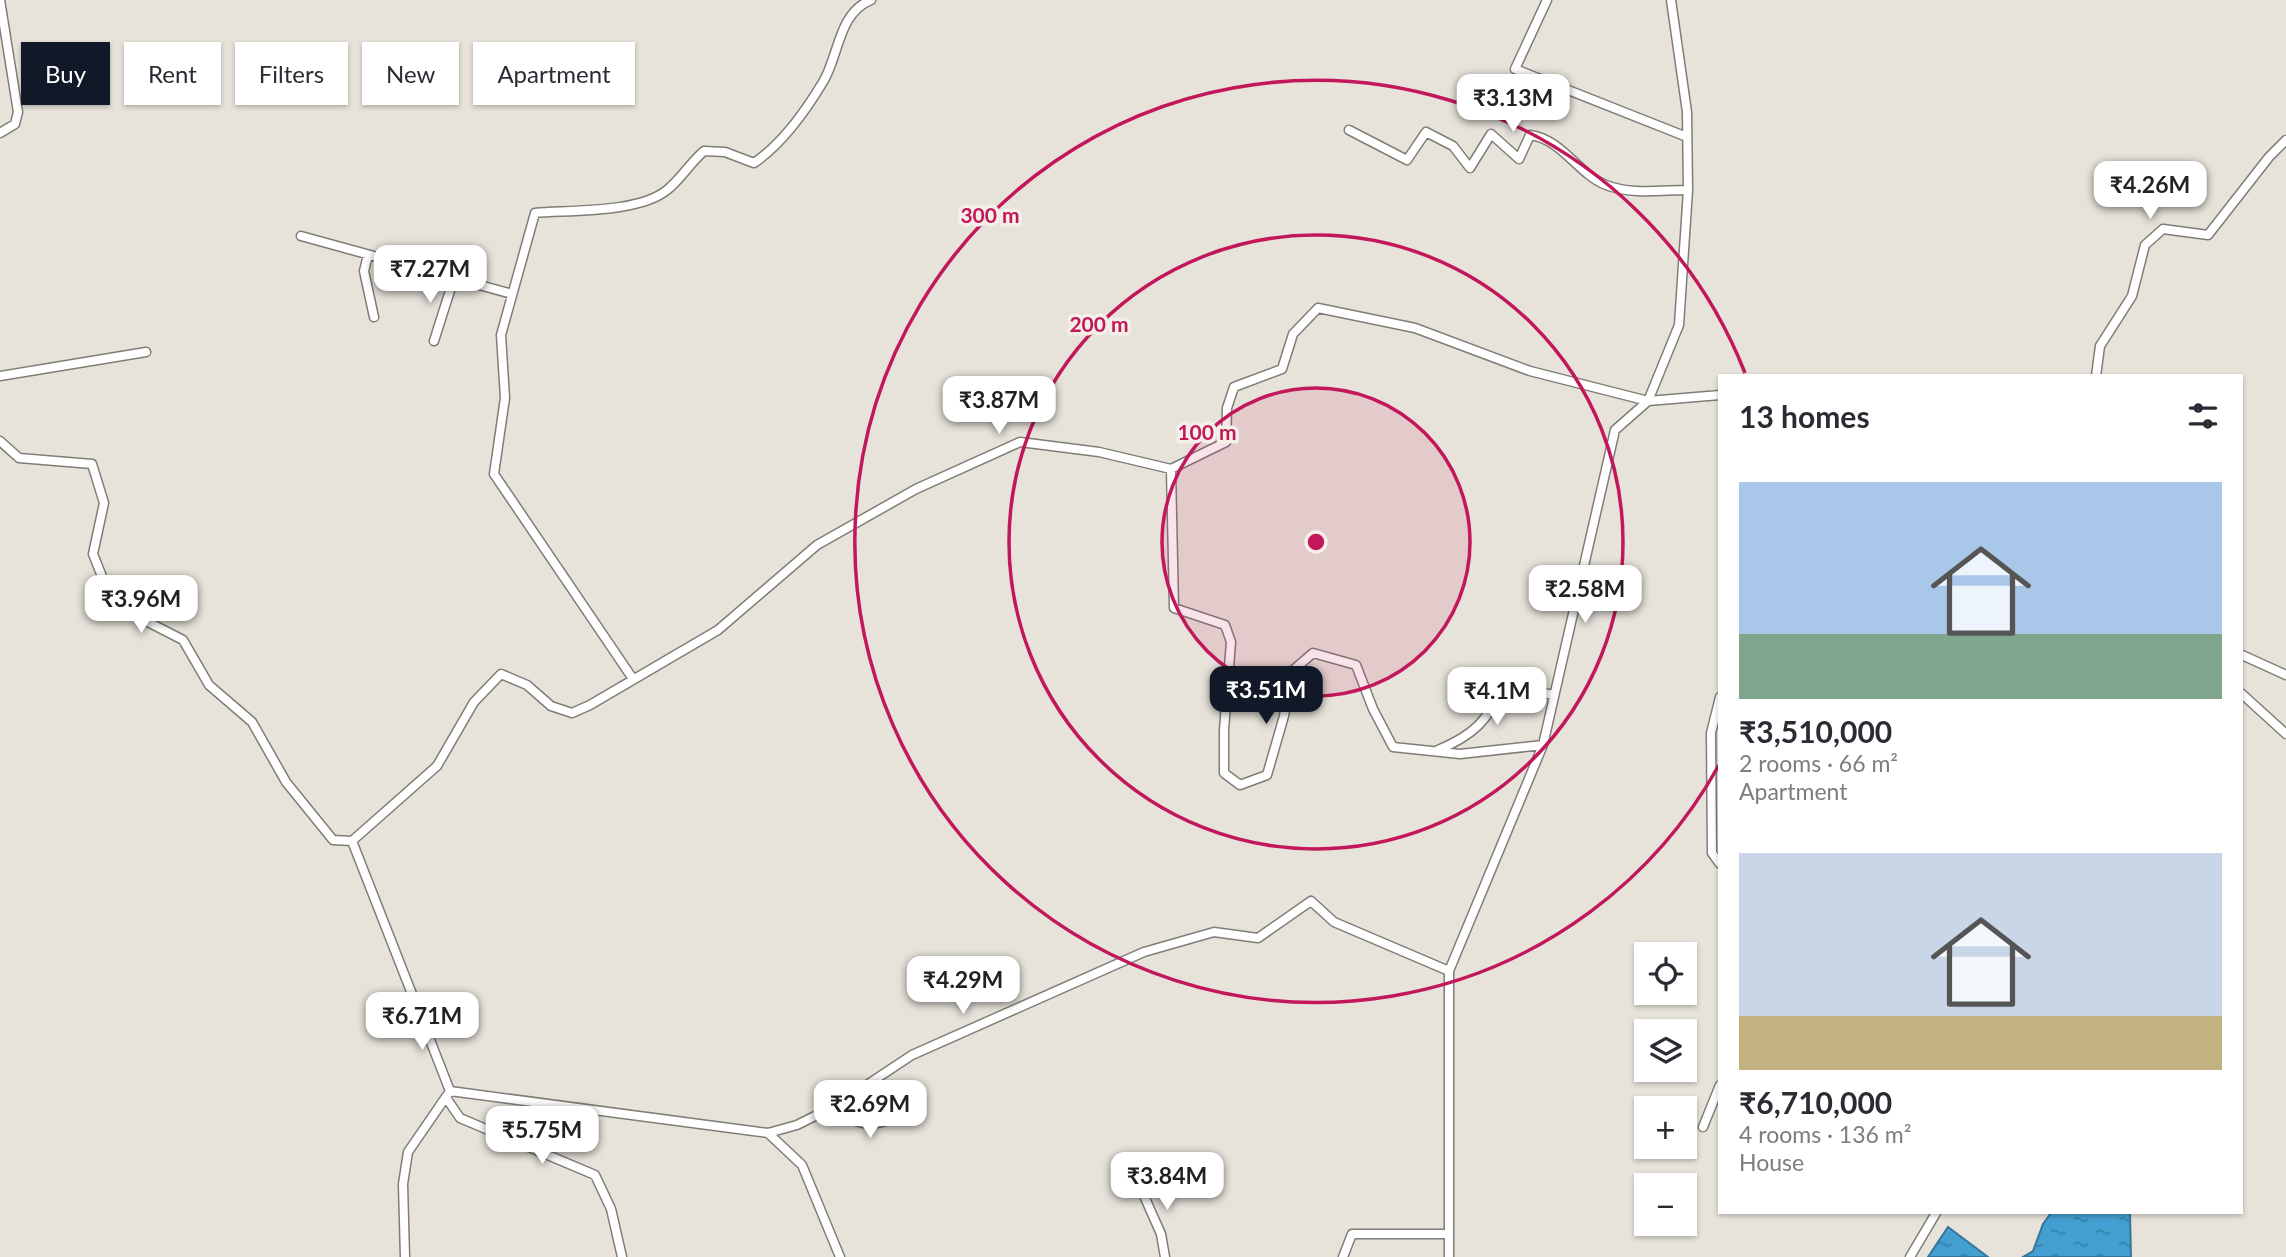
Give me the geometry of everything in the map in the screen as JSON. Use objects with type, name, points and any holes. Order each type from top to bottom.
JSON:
[{"type":"street","points":[[0,0],[18,112],[15,124],[0,133]]},
{"type":"street","points":[[633,679],[494,474],[505,398],[501,335],[535,213],[641,204],[667,190],[687,165],[704,151],[725,152],[754,163],[775,148],[824,80],[844,27],[871,0]]},
{"type":"street","points":[[1547,0],[1515,69],[1687,137]]},
{"type":"street","points":[[1449,1257],[1449,971],[1543,745],[1615,430],[1648,401],[1679,326],[1688,190],[1687,112],[1671,0]]},
{"type":"street","points":[[1349,130],[1407,160],[1426,132],[1453,146],[1470,168],[1491,134],[1519,159],[1531,135],[1543,136],[1604,184],[1621,190],[1688,190]]},
{"type":"street","points":[[2096,374],[2100,346],[2132,296],[2145,245],[2163,229],[2208,235],[2269,157],[2286,140]]},
{"type":"street","points":[[301,236],[512,294]]},
{"type":"street","points":[[368,255],[364,271],[374,317]]},
{"type":"street","points":[[434,341],[454,278]]},
{"type":"street","points":[[0,440],[19,458],[92,464],[104,503],[93,554],[113,604],[183,640],[209,685],[251,722],[286,782],[334,840],[352,841],[437,766],[474,702],[501,674],[527,685],[551,706],[572,713],[718,630],[817,545],[916,489],[1020,442],[1099,452],[1171,469],[1226,442],[1227,408],[1234,387],[1282,369],[1293,334],[1318,308],[1415,328],[1530,371],[1648,401],[1718,396]]},
{"type":"street","points":[[0,376],[146,352]]},
{"type":"street","points":[[1171,469],[1174,608],[1225,625],[1231,642],[1224,730],[1224,773],[1241,785],[1267,775],[1284,716],[1291,672],[1313,653],[1356,665],[1373,709],[1393,747],[1460,754],[1543,745]]},
{"type":"street","points":[[2243,655],[2286,675]]},
{"type":"street","points":[[1436,752],[1468,738],[1492,710],[1504,686],[1554,695]]},
{"type":"street","points":[[2243,695],[2286,734]]},
{"type":"street","points":[[1718,705],[1711,733],[1712,853],[1718,861]]},
{"type":"street","points":[[352,841],[445,1072],[448,1095],[460,1118],[595,1175],[611,1209],[622,1257]]},
{"type":"street","points":[[448,1095],[768,1133],[797,1125],[835,1106],[912,1055],[1144,952],[1214,932],[1258,938],[1311,901],[1334,922],[1449,971]]},
{"type":"street","points":[[1703,1127],[1718,1090]]},
{"type":"street","points":[[405,1257],[403,1184],[408,1152],[448,1095]]},
{"type":"street","points":[[835,1106],[846,1118],[874,1126],[915,1110]]},
{"type":"street","points":[[768,1133],[802,1165],[840,1257]]},
{"type":"street","points":[[1165,1257],[1161,1234],[1145,1198],[1166,1166]]},
{"type":"street","points":[[1910,1257],[1935,1214]]},
{"type":"street","points":[[1343,1257],[1352,1234],[1449,1234]]},
{"type":"water","points":[[2050,1214],[2130,1214],[2131,1257],[2023,1257],[2033,1251],[2043,1224]]},
{"type":"water","points":[[1948,1227],[1988,1257],[1928,1257]]}]
